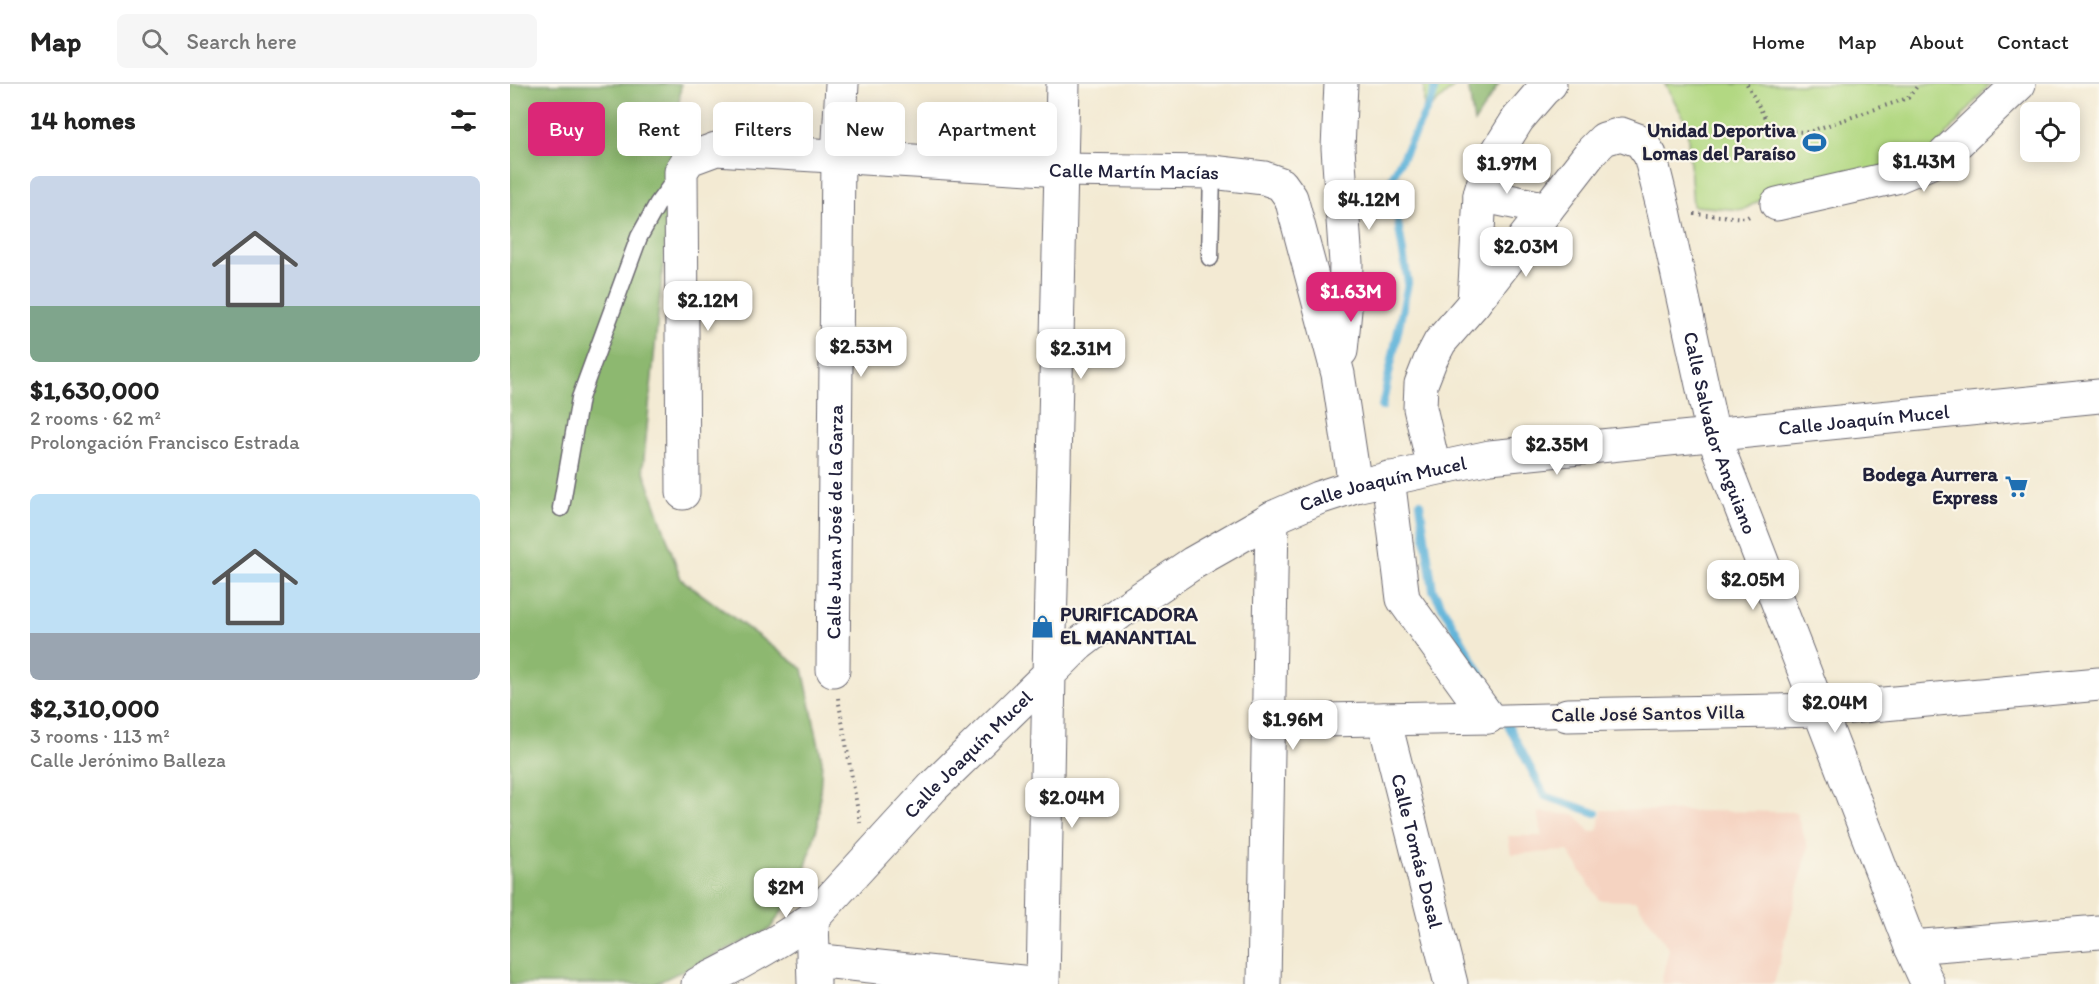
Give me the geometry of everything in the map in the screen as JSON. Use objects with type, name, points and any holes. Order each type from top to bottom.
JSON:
[{"type":"street","name":"Calle Juan José de la Garza","points":[[833,670],[838,157],[842,84]]},
{"type":"street","points":[[812,919],[813,972],[1042,984],[1063,84]]},
{"type":"street","points":[[1338,374],[1345,310],[1346,263],[1338,148],[1341,84]]},
{"type":"street","points":[[1474,303],[1480,195],[1488,167],[1518,119],[1550,84]]},
{"type":"street","points":[[1777,204],[1896,177],[1941,158],[2019,84]]},
{"type":"street","points":[[1434,468],[1420,408],[1421,384],[1440,342],[1474,303],[1604,139],[1621,134],[1640,141],[1650,155],[1664,212]]},
{"type":"street","name":"Calle Martín Macías","points":[[681,171],[689,159],[716,149],[1061,170],[1212,172],[1264,178],[1281,184],[1291,198],[1338,374],[1355,486]]},
{"type":"street","points":[[681,171],[683,493]]},
{"type":"street","points":[[1480,195],[1547,209]]},
{"type":"street","name":"Calle Salvador Anguiano","points":[[1664,212],[1713,435],[1911,947],[1928,984]]},
{"type":"street","name":"Calle Joaquín Mucel","points":[[812,919],[933,787],[1078,645],[1122,611],[1193,563],[1272,518],[1318,498],[1388,478],[1490,457],[2099,396]]},
{"type":"street","points":[[1388,478],[1403,599],[1488,717]]},
{"type":"street","points":[[1264,984],[1272,518]]},
{"type":"street","name":"Calle José Santos Villa","points":[[1268,721],[1819,710],[2099,684]]},
{"type":"street","name":"Calle Tomás Dosal","points":[[1384,719],[1450,984]]},
{"type":"street","points":[[698,984],[767,949],[812,919]]},
{"type":"street","points":[[1911,947],[2099,932]]},
{"type":"lane","points":[[561,508],[580,398],[639,237],[658,203],[681,171]]},
{"type":"lane","points":[[1210,258],[1212,172]]},
{"type":"path","points":[[1747,84],[1767,122],[1782,131],[1808,132],[1908,98],[1918,84]]},
{"type":"path","points":[[1664,212],[1746,218],[1777,204]]},
{"type":"path","points":[[833,670],[866,859]]},
{"type":"shaded area","points":[[1602,810],[1796,812],[1808,848],[1774,984],[1661,984],[1669,949],[1636,901],[1599,900],[1568,851],[1511,854],[1508,836],[1542,836],[1538,812],[1576,815],[1590,832],[1598,830]]},
{"type":"green space","points":[[510,84],[681,84],[679,102],[617,102],[617,156],[674,156],[643,468],[681,579],[803,669],[822,761],[818,824],[801,884],[770,929],[655,984],[510,984]]},
{"type":"green space","points":[[1424,84],[1457,84],[1424,114]]},
{"type":"green space","points":[[1468,84],[1499,84],[1474,123]]},
{"type":"green space","name":"Unidad Deportiva Lomas del Paraíso","points":[[1665,84],[1990,84],[1925,160],[1769,195],[1743,210],[1693,206],[1687,124]]},
{"type":"waterway","points":[[1382,407],[1408,283],[1391,180],[1433,97],[1435,84]]},
{"type":"waterway","points":[[1420,503],[1433,590],[1498,704]]},
{"type":"waterway","points":[[1505,719],[1545,796],[1596,813]]},
{"type":"place","name":"Unidad Deportiva Lomas del Paraíso","points":[[1814,142]]},
{"type":"place","name":"Bodega Aurrera Express","points":[[2016,486]]},
{"type":"place","name":"PURIFICADORA EL MANANTIAL","points":[[1042,626]]}]
